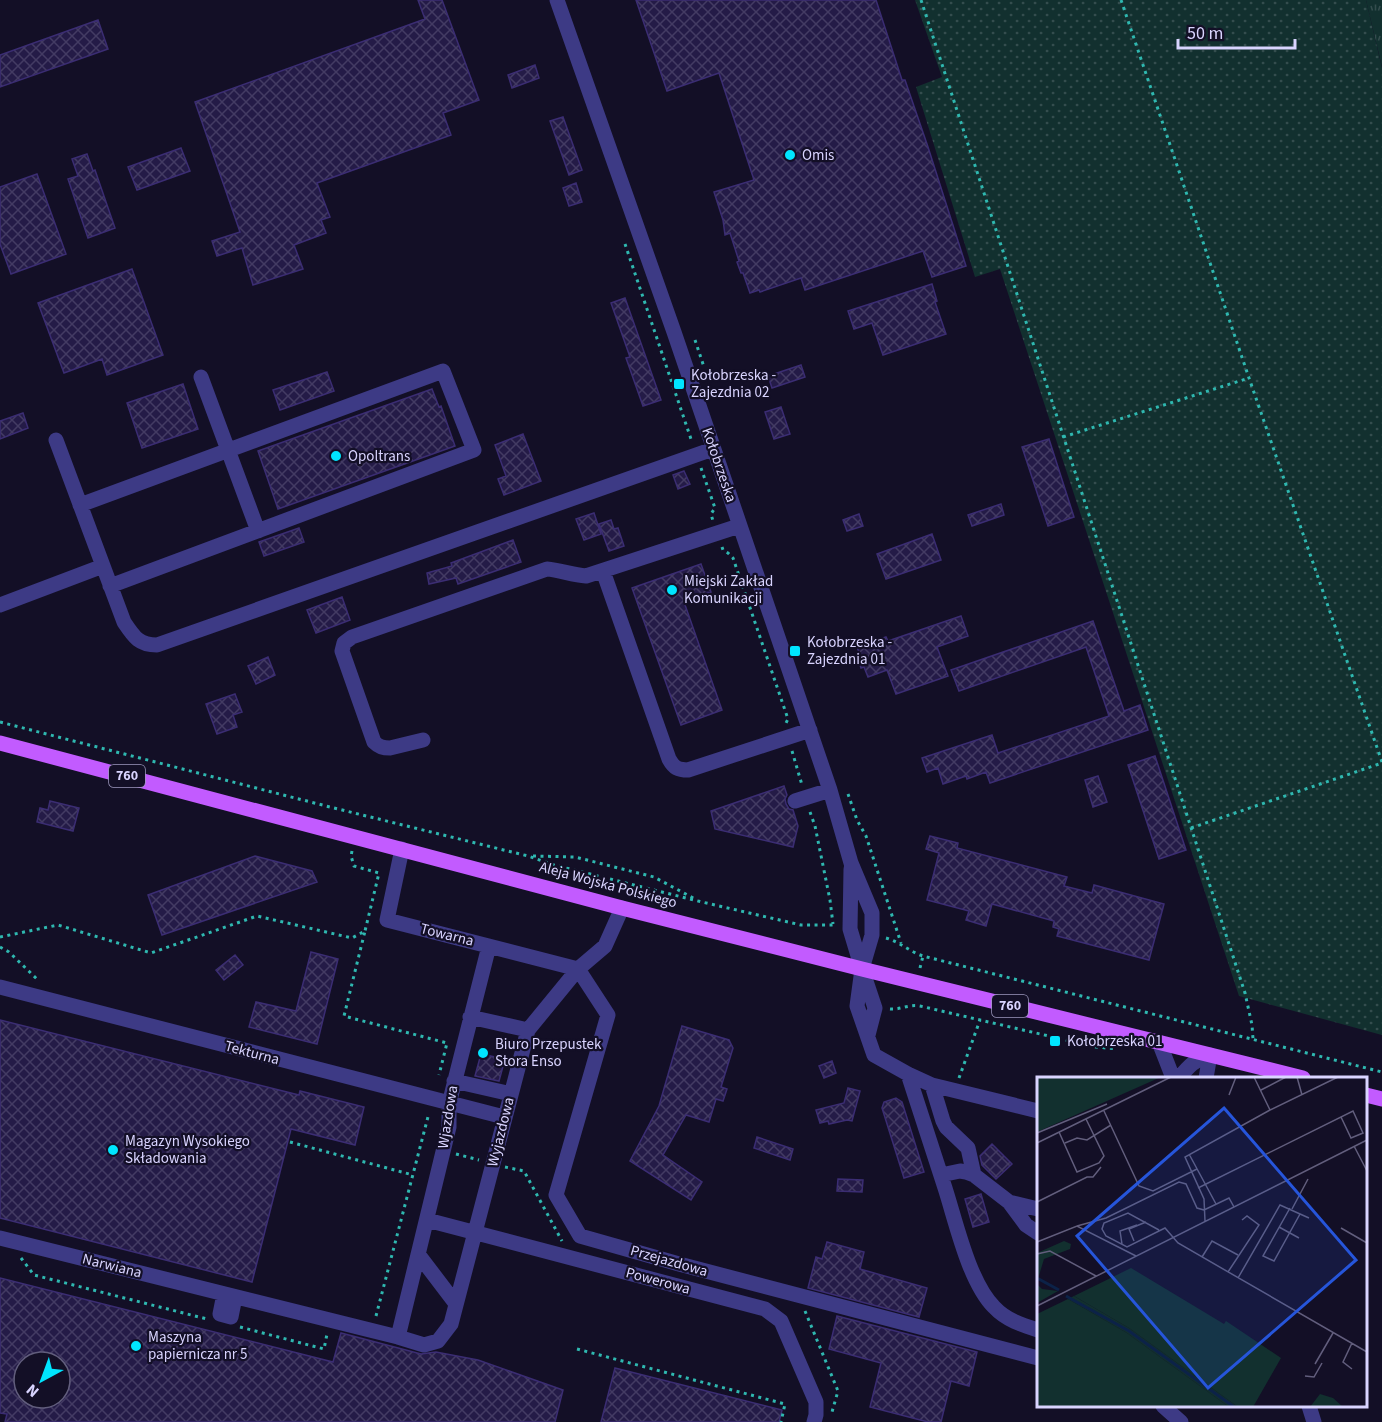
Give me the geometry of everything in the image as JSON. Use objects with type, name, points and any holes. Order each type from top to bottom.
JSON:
[{"type":"main road","name":"Aleja Wojska Polskiego","points":[[0,743],[622,908],[1210,1055]]},
{"type":"main road","name":"760","points":[[1210,1055],[1298,1077]]},
{"type":"main road","points":[[1367,1095],[1382,1099]]},
{"type":"street","name":"Kołobrzeska","points":[[557,0],[810,730],[851,863],[872,913],[872,935],[862,969]]},
{"type":"street","points":[[80,505],[443,371],[474,450],[110,586]]},
{"type":"street","points":[[201,377],[258,531]]},
{"type":"street","points":[[57,440],[124,622],[134,637],[147,645],[157,645],[713,449]]},
{"type":"street","points":[[423,740],[390,748],[378,746],[374,742],[342,651],[344,643],[351,637],[547,569],[586,576],[739,526]]},
{"type":"street","points":[[0,605],[103,566]]},
{"type":"street","points":[[603,571],[645,709],[675,768],[688,770],[810,730]]},
{"type":"street","points":[[795,801],[830,790]]},
{"type":"street","name":"Towarna","points":[[402,849],[387,920],[578,969]]},
{"type":"street","name":"Kołobrzeska","points":[[851,863],[850,929],[862,969]]},
{"type":"street","name":"Wyjazdowa","points":[[398,1337],[424,1345],[438,1341],[451,1324],[528,1030],[578,969],[605,946],[622,908]]},
{"type":"street","name":"Wjazdowa","points":[[398,1337],[449,1127],[449,1104],[454,1081],[489,946]]},
{"type":"street","name":"Przejazdowa","points":[[578,969],[608,1015],[556,1195],[580,1236],[768,1288],[1037,1358]]},
{"type":"street","points":[[862,969],[875,1008],[868,1035]]},
{"type":"street","points":[[862,969],[857,1006],[874,1055],[932,1085],[1037,1111]]},
{"type":"street","name":"Tekturna","points":[[0,987],[504,1117]]},
{"type":"street","points":[[470,1017],[528,1030]]},
{"type":"street","points":[[1159,1042],[1173,1077]]},
{"type":"street","points":[[1180,1077],[1198,1059],[1210,1055],[1206,1077]]},
{"type":"street","points":[[908,1074],[965,1251],[979,1287],[995,1309],[1009,1319],[1037,1330]]},
{"type":"street","points":[[454,1081],[511,1094]]},
{"type":"street","points":[[932,1085],[946,1127],[968,1148],[974,1175]]},
{"type":"street","points":[[941,1175],[960,1171],[974,1175],[1009,1203],[1026,1225],[1037,1232]]},
{"type":"street","points":[[1009,1203],[1037,1209]]},
{"type":"street","name":"Powerowa","points":[[427,1220],[765,1309],[781,1321],[816,1402],[814,1422]]},
{"type":"street","name":"Narwiana","points":[[0,1238],[398,1337]]},
{"type":"street","points":[[418,1254],[456,1304]]},
{"type":"street","points":[[1164,1407],[1181,1422]]},
{"type":"street","points":[[1309,1407],[1314,1422]]},
{"type":"path","points":[[921,0],[1245,993],[1253,1040]]},
{"type":"path","points":[[1121,0],[1382,763],[1191,828]]},
{"type":"path","points":[[1063,437],[1249,378]]},
{"type":"path","points":[[0,722],[702,902],[801,925],[832,924]]},
{"type":"path","points":[[356,837],[351,856],[354,866],[378,873],[344,1016],[447,1043],[372,1330]]},
{"type":"path","points":[[528,856],[575,856],[654,877],[702,902]]},
{"type":"path","points":[[0,937],[58,925],[151,953],[257,916],[352,938],[365,931]]},
{"type":"path","points":[[894,940],[923,956],[1382,1072]]},
{"type":"path","points":[[875,1008],[896,1010],[912,1005],[1096,1047],[1126,1049]]},
{"type":"path","points":[[954,1090],[980,1020]]},
{"type":"path","points":[[290,1142],[413,1175]]},
{"type":"path","points":[[21,1243],[18,1254],[34,1275],[208,1319]]},
{"type":"path","points":[[232,1325],[324,1349],[329,1328]]},
{"type":"path","points":[[578,1350],[785,1404],[781,1422]]},
{"type":"green space","points":[[915,0],[1366,0],[1382,68],[1382,1035],[1239,996],[1000,269],[975,277],[916,87],[942,77]]},
{"type":"green space","points":[[1366,0],[1382,0],[1382,67]]},
{"type":"building","points":[[418,0],[442,0],[479,100],[443,113],[451,135],[317,183],[330,217],[321,220],[326,233],[294,245],[303,269],[253,285],[242,248],[217,256],[212,241],[240,232],[195,102],[425,19]]},
{"type":"building","points":[[636,0],[876,0],[902,80],[905,80],[928,147],[966,266],[932,277],[923,251],[805,290],[801,278],[760,292],[759,290],[750,293],[737,262],[739,261],[730,233],[725,235],[714,192],[754,180],[719,73],[667,91]]},
{"type":"building","points":[[98,20],[108,49],[0,87],[0,55]]},
{"type":"building","points":[[535,65],[539,78],[512,88],[508,75]]},
{"type":"building","points":[[563,117],[582,170],[569,175],[550,121]]},
{"type":"building","points":[[181,148],[190,171],[137,190],[128,167]]},
{"type":"building","points":[[87,154],[93,171],[95,170],[115,228],[88,238],[68,179],[78,176],[72,159]]},
{"type":"building","points":[[37,174],[66,254],[11,274],[0,244],[0,187]]},
{"type":"building","points":[[576,183],[582,202],[569,206],[563,188]]},
{"type":"building","points":[[132,269],[163,355],[107,375],[102,359],[64,373],[38,303]]},
{"type":"building","points":[[932,284],[937,301],[935,302],[946,334],[883,355],[872,323],[854,329],[848,311]]},
{"type":"building","points":[[625,298],[661,400],[643,406],[626,358],[630,357],[611,303]]},
{"type":"building","points":[[801,365],[805,377],[772,388],[768,376]]},
{"type":"building","points":[[327,372],[334,391],[280,410],[273,390]]},
{"type":"building","points":[[183,384],[198,429],[142,448],[127,403]]},
{"type":"building","name":"Opoltrans","points":[[432,389],[439,407],[441,406],[455,446],[278,509],[258,451]]},
{"type":"building","points":[[781,407],[790,434],[774,439],[765,412]]},
{"type":"building","points":[[23,413],[28,428],[0,439],[0,421]]},
{"type":"building","points":[[523,434],[541,481],[504,495],[498,479],[506,476],[495,445]]},
{"type":"building","points":[[1049,439],[1074,517],[1048,526],[1022,447]]},
{"type":"building","points":[[684,471],[690,484],[678,489],[673,475]]},
{"type":"building","points":[[1001,504],[1004,515],[972,526],[968,515]]},
{"type":"building","points":[[594,513],[601,534],[584,540],[576,519]]},
{"type":"building","points":[[859,514],[863,526],[847,531],[843,520]]},
{"type":"building","points":[[611,520],[614,529],[618,528],[624,546],[609,551],[599,524]]},
{"type":"building","points":[[299,528],[304,542],[264,556],[259,542]]},
{"type":"building","points":[[932,534],[941,560],[886,579],[877,554]]},
{"type":"building","points":[[513,540],[521,562],[458,584],[456,578],[429,584],[427,573],[452,566],[451,563]]},
{"type":"building","points":[[701,564],[711,592],[684,602],[722,710],[681,725],[632,588]]},
{"type":"building","points":[[342,597],[350,620],[316,633],[307,610]]},
{"type":"building","points":[[961,616],[968,636],[937,647],[948,676],[896,694],[887,670],[868,677],[864,667],[861,668],[857,647],[886,637],[888,641]]},
{"type":"building","points":[[1093,621],[1124,711],[1140,705],[1148,730],[990,783],[986,772],[943,784],[938,768],[927,772],[922,758],[992,735],[998,753],[1109,716],[1086,647],[959,691],[951,670]]},
{"type":"building","points":[[268,657],[275,675],[256,684],[248,666]]},
{"type":"building","points":[[235,694],[242,712],[233,715],[237,727],[217,734],[206,704]]},
{"type":"building","points":[[1155,756],[1186,850],[1159,859],[1128,765]]},
{"type":"building","points":[[1098,776],[1107,802],[1093,807],[1085,780]]},
{"type":"building","points":[[784,786],[787,795],[786,804],[789,809],[793,810],[798,826],[793,847],[715,829],[711,811]]},
{"type":"building","points":[[50,801],[79,808],[73,831],[37,822],[40,808],[48,810]]},
{"type":"building","points":[[930,836],[958,843],[957,848],[1067,877],[1064,886],[1092,893],[1094,885],[1164,904],[1149,960],[1057,936],[1059,929],[1053,927],[1054,921],[992,904],[986,926],[966,920],[969,911],[927,900],[939,853],[926,849]]},
{"type":"building","points":[[255,856],[312,871],[317,882],[162,935],[148,895]]},
{"type":"building","points":[[311,952],[338,959],[317,1044],[249,1027],[256,1002],[296,1011]]},
{"type":"building","points":[[235,955],[243,965],[224,980],[216,970]]},
{"type":"building","name":"Magazyn Wysokiego Składowania","points":[[0,1020],[299,1095],[300,1091],[364,1107],[355,1145],[291,1129],[252,1282],[0,1218]]},
{"type":"building","points":[[682,1026],[729,1040],[733,1048],[721,1087],[727,1089],[723,1101],[716,1099],[709,1122],[686,1115],[663,1155],[702,1182],[691,1200],[630,1161],[659,1106]]},
{"type":"building","points":[[481,1054],[505,1059],[499,1081],[475,1076]]},
{"type":"building","points":[[832,1061],[836,1073],[824,1078],[819,1066]]},
{"type":"building","points":[[848,1088],[860,1091],[852,1121],[820,1123],[816,1110],[844,1103]]},
{"type":"building","points":[[896,1098],[902,1102],[924,1172],[904,1178],[882,1108],[884,1102]]},
{"type":"building","points":[[757,1137],[793,1149],[790,1160],[754,1148]]},
{"type":"building","points":[[992,1144],[1012,1164],[996,1179],[982,1165],[980,1156]]},
{"type":"building","points":[[838,1179],[863,1180],[862,1192],[837,1191]]},
{"type":"building","points":[[981,1194],[989,1222],[973,1227],[965,1199]]},
{"type":"building","points":[[827,1242],[864,1252],[860,1269],[927,1288],[919,1317],[808,1288],[816,1257],[822,1259]]},
{"type":"building","name":"Maszyna papiernicza nr 5","points":[[0,1278],[333,1362],[341,1333],[421,1354],[436,1352],[478,1360],[563,1390],[555,1422],[5,1422],[7,1414],[0,1413]]},
{"type":"building","points":[[837,1316],[977,1352],[969,1386],[951,1381],[941,1422],[928,1422],[870,1407],[881,1363],[829,1349]]},
{"type":"building","points":[[615,1368],[782,1410],[779,1422],[601,1422]]},
{"type":"place","name":"Omis","points":[[790,155]]},
{"type":"place","name":"Kołobrzeska - Zajezdnia 02","points":[[679,384]]},
{"type":"place","name":"Opoltrans","points":[[336,456]]},
{"type":"place","name":"Miejski Zakład Komunikacji","points":[[672,590]]},
{"type":"place","name":"Kołobrzeska - Zajezdnia 01","points":[[795,651]]},
{"type":"place","name":"Kołobrzeska 01","points":[[1055,1041]]},
{"type":"place","name":"Biuro Przepustek Stora Enso","points":[[483,1053]]},
{"type":"place","name":"Magazyn Wysokiego Składowania","points":[[113,1150]]},
{"type":"place","name":"Maszyna papiernicza nr 5","points":[[136,1346]]}]
